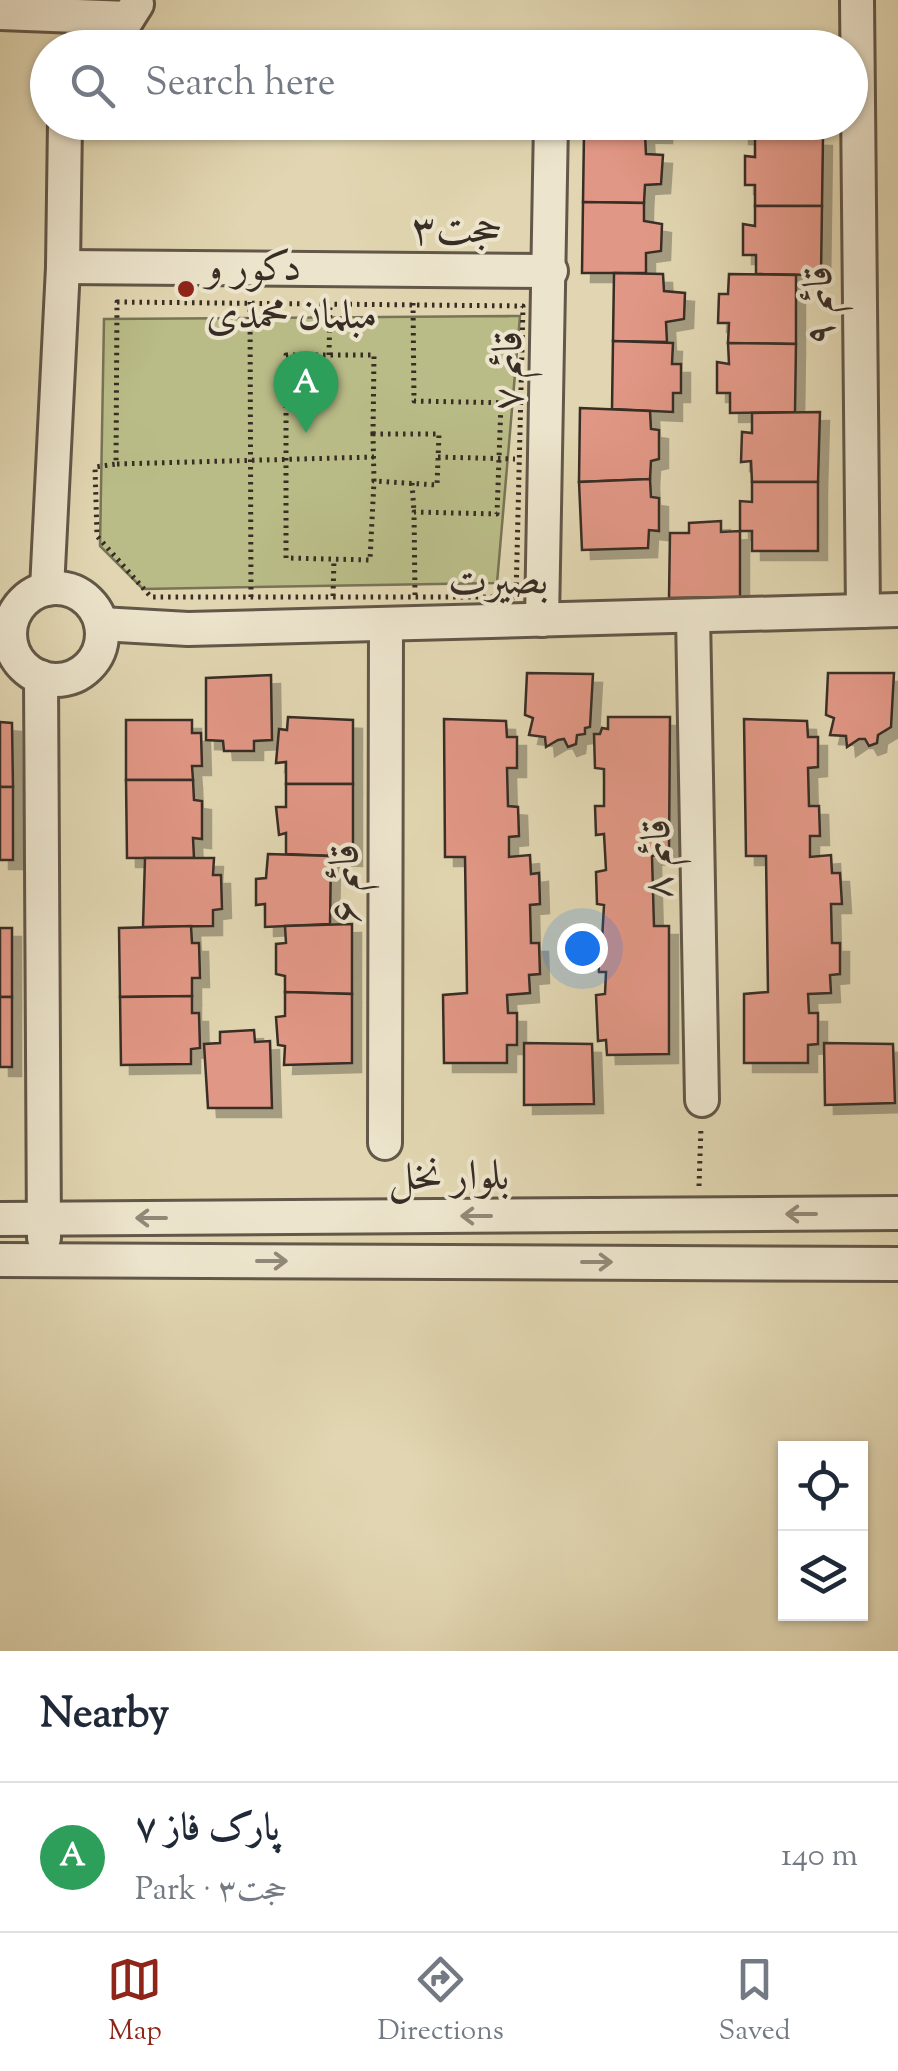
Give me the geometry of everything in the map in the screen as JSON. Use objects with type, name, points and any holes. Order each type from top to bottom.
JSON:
[{"type":"street","name":"قائم ۹","points":[[856,0],[856,30]]},
{"type":"street","points":[[0,13],[134,9]]},
{"type":"street","points":[[47,588],[63,267],[64,140]]},
{"type":"street","name":"قائم ۷","points":[[542,620],[534,402],[551,270],[552,140]]},
{"type":"street","name":"قائم ۹","points":[[857,140],[862,611]]},
{"type":"street","name":"حجت۳","points":[[63,267],[551,270]]},
{"type":"street","points":[[47,588],[61,588],[87,599],[101,624],[98,651],[91,663],[68,678],[41,677],[21,664],[5,642],[22,602],[47,588]]},
{"type":"street","name":"بصیرت","points":[[101,624],[188,630],[251,613],[542,620],[898,610]]},
{"type":"street","name":"قائم ۶","points":[[385,1144],[405,616]]},
{"type":"street","name":"قائم ۸","points":[[692,616],[702,1100]]},
{"type":"street","points":[[41,677],[46,1260]]},
{"type":"street","name":"بلوار نخل","points":[[0,1219],[898,1213]]},
{"type":"street","name":"بلوار نخل","points":[[0,1260],[898,1264]]},
{"type":"path","points":[[251,269],[251,613]]},
{"type":"path","points":[[414,270],[414,402],[534,402]]},
{"type":"path","points":[[116,464],[118,302],[523,306],[534,402],[520,459],[516,597],[405,616],[251,613],[151,597],[97,536],[95,467],[374,456]]},
{"type":"path","points":[[329,355],[330,302]]},
{"type":"path","points":[[286,355],[329,355],[374,356],[370,560],[286,558],[286,355]]},
{"type":"path","points":[[414,512],[497,514],[501,402]]},
{"type":"path","points":[[373,434],[439,434],[437,485],[374,482]]},
{"type":"path","points":[[438,457],[520,459]]},
{"type":"path","points":[[405,616],[414,512],[412,484]]},
{"type":"path","points":[[698,1214],[702,1100]]},
{"type":"green space","points":[[520,316],[497,583],[143,589],[100,546],[104,319]]},
{"type":"building","points":[[584,140],[645,140],[646,154],[663,155],[661,184],[645,185],[644,203],[583,202]]},
{"type":"building","points":[[755,140],[823,140],[822,206],[755,206],[755,185],[745,185],[745,156],[755,157]]},
{"type":"building","points":[[583,202],[644,203],[644,221],[662,224],[661,251],[646,253],[646,273],[582,273]]},
{"type":"building","points":[[755,206],[822,206],[821,275],[756,274],[756,255],[743,255],[743,224],[755,226]]},
{"type":"building","points":[[614,273],[663,274],[664,291],[685,293],[684,319],[666,322],[667,342],[613,341]]},
{"type":"building","points":[[729,274],[796,275],[796,344],[728,343],[729,323],[718,323],[719,294],[728,294]]},
{"type":"building","points":[[613,341],[673,343],[672,364],[681,364],[681,393],[673,393],[673,412],[612,409]]},
{"type":"building","points":[[728,343],[796,344],[795,412],[730,413],[730,393],[717,393],[717,362],[729,364]]},
{"type":"building","points":[[580,408],[650,411],[651,429],[659,430],[659,459],[651,461],[650,479],[579,482]]},
{"type":"building","points":[[820,412],[818,482],[752,482],[751,461],[741,462],[742,432],[752,433],[752,413]]},
{"type":"building","points":[[650,479],[651,497],[659,498],[659,531],[649,530],[648,548],[582,550],[579,482]]},
{"type":"building","points":[[752,482],[818,482],[818,551],[752,551],[752,531],[740,531],[740,501],[752,502]]},
{"type":"building","points":[[721,521],[721,532],[740,531],[740,597],[669,598],[670,533],[689,533],[689,523]]},
{"type":"building","points":[[527,673],[593,674],[590,727],[585,728],[585,734],[577,735],[576,744],[568,747],[564,739],[546,747],[545,737],[529,735],[533,718],[525,715]]},
{"type":"building","points":[[828,673],[894,673],[891,727],[878,735],[877,743],[869,746],[865,739],[859,739],[847,747],[846,736],[830,735],[834,718],[826,715]]},
{"type":"building","points":[[271,675],[272,740],[254,741],[254,751],[224,751],[223,741],[206,740],[206,678]]},
{"type":"building","points":[[288,717],[353,720],[353,784],[286,784],[286,762],[276,763],[279,729],[287,730]]},
{"type":"building","points":[[608,717],[670,717],[669,853],[652,856],[654,926],[669,926],[669,1054],[607,1055],[606,1040],[598,1041],[596,995],[605,994],[606,972],[599,972],[597,940],[602,940],[604,905],[597,904],[596,872],[606,870],[604,834],[596,835],[595,806],[604,806],[604,769],[595,768],[594,734],[608,729]]},
{"type":"building","points":[[444,719],[506,721],[507,737],[517,737],[517,768],[507,768],[508,806],[518,807],[519,836],[509,837],[509,857],[530,855],[531,874],[539,873],[540,904],[530,905],[531,943],[539,943],[540,974],[529,975],[530,993],[507,995],[508,1013],[517,1013],[517,1045],[507,1045],[507,1063],[444,1063],[443,995],[467,993],[465,857],[445,857]]},
{"type":"building","points":[[744,719],[807,721],[808,737],[818,737],[818,767],[808,768],[809,806],[819,806],[820,836],[810,836],[810,857],[831,855],[832,873],[840,873],[842,904],[831,904],[832,943],[840,943],[840,974],[830,975],[831,993],[808,994],[809,1013],[818,1013],[818,1044],[808,1045],[808,1063],[744,1063],[744,994],[768,992],[766,856],[746,856]]},
{"type":"building","points":[[126,720],[192,720],[192,733],[201,733],[202,766],[192,766],[193,780],[126,780]]},
{"type":"building","points":[[0,722],[12,723],[13,787],[0,787]]},
{"type":"building","points":[[126,780],[193,780],[194,800],[202,801],[202,839],[193,838],[194,858],[127,858]]},
{"type":"building","points":[[286,784],[353,784],[353,857],[286,854],[286,833],[279,835],[276,807],[286,807]]},
{"type":"building","points":[[0,787],[13,787],[13,860],[0,860]]},
{"type":"building","points":[[268,854],[331,856],[330,924],[265,927],[265,904],[256,905],[256,879],[266,878]]},
{"type":"building","points":[[145,858],[214,858],[213,875],[221,875],[222,909],[213,910],[213,926],[143,927]]},
{"type":"building","points":[[352,924],[352,994],[285,992],[285,976],[276,974],[276,944],[286,943],[285,926]]},
{"type":"building","points":[[191,926],[192,943],[199,943],[200,978],[192,978],[192,996],[120,997],[119,928]]},
{"type":"building","points":[[0,928],[12,928],[12,997],[0,997]]},
{"type":"building","points":[[285,992],[352,994],[352,1063],[284,1065],[285,1046],[278,1045],[276,1017],[285,1016]]},
{"type":"building","points":[[192,996],[192,1013],[199,1013],[200,1048],[191,1049],[191,1064],[121,1065],[120,997]]},
{"type":"building","points":[[0,997],[12,997],[12,1067],[0,1067]]},
{"type":"building","points":[[254,1030],[255,1042],[270,1041],[272,1108],[208,1108],[204,1044],[220,1043],[220,1032]]},
{"type":"building","points":[[524,1043],[592,1044],[594,1104],[524,1105]]},
{"type":"building","points":[[824,1043],[893,1044],[895,1103],[825,1105]]},
{"type":"place","name":"دکور و مبلمان محمدی","points":[[186,289]]},
{"type":"place","name":"پارک فاز ۷","points":[[306,433]]}]
